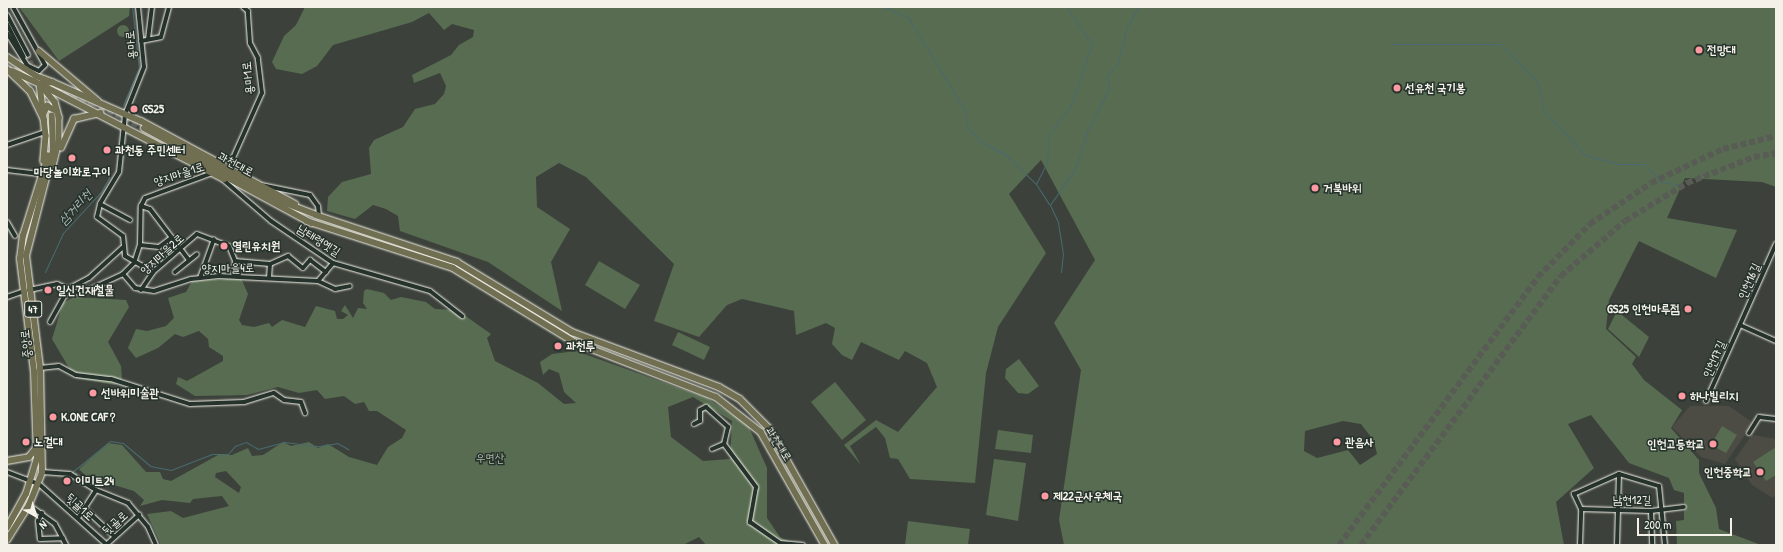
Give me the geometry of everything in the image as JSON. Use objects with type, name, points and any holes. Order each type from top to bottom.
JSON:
[{"type":"highway","points":[[7,57],[36,76],[52,82]]},
{"type":"highway","points":[[7,69],[40,84]]},
{"type":"highway","points":[[7,69],[30,91],[47,117]]},
{"type":"highway","name":"과천대로","points":[[311,223],[144,129],[280,201],[319,216]]},
{"type":"main road","points":[[38,51],[101,104]]},
{"type":"main road","points":[[36,76],[58,112],[56,159]]},
{"type":"main road","points":[[40,84],[52,82],[125,115],[228,167],[319,216],[457,262],[572,332],[660,367],[719,387],[740,399],[770,428],[834,543],[825,545]]},
{"type":"main road","points":[[40,84],[47,117]]},
{"type":"main road","name":"과천대로","points":[[40,84],[100,112],[220,177],[311,223],[453,268],[574,342],[716,398],[761,432],[825,545]]},
{"type":"main road","points":[[40,182],[48,106],[58,112]]},
{"type":"main road","points":[[44,186],[74,119],[100,112]]},
{"type":"main road","name":"중앙로","points":[[7,540],[29,505],[39,484],[42,472],[40,368],[21,248],[48,158],[47,117]]},
{"type":"main road","name":"중앙로","points":[[7,528],[31,482],[37,447],[27,291],[27,252],[53,151],[47,117]]},
{"type":"main road","points":[[7,461],[28,457],[37,447]]},
{"type":"street","points":[[7,33],[26,65],[36,76],[43,69],[44,62],[13,7]]},
{"type":"street","name":"용마로","points":[[100,204],[119,172],[125,115],[144,67],[138,7]]},
{"type":"street","points":[[148,39],[152,7]]},
{"type":"street","points":[[141,41],[161,37],[169,7]]},
{"type":"street","name":"용마1로","points":[[228,167],[262,93],[258,58],[250,43],[248,11],[243,7]]},
{"type":"street","points":[[7,15],[26,56],[7,24]]},
{"type":"street","points":[[26,65],[43,69]]},
{"type":"street","points":[[7,145],[45,132]]},
{"type":"street","points":[[7,170],[40,174]]},
{"type":"street","name":"양지마을1로","points":[[141,206],[148,195],[213,173]]},
{"type":"street","name":"남태령옛길","points":[[220,177],[226,186],[271,221],[333,263],[430,290],[462,316]]},
{"type":"street","points":[[260,185],[310,195],[318,206],[319,216]]},
{"type":"street","points":[[50,322],[68,289],[89,278],[122,248],[123,236],[97,216],[100,204],[130,220]]},
{"type":"street","points":[[7,297],[58,284],[68,289],[86,292],[123,274],[134,263],[140,245],[141,206],[150,209],[189,260]]},
{"type":"street","points":[[7,222],[15,236]]},
{"type":"street","name":"양지마을2로","points":[[141,290],[153,272],[197,234],[214,239]]},
{"type":"street","points":[[140,245],[159,246],[171,238]]},
{"type":"street","points":[[200,278],[214,239],[229,246],[235,261],[234,276]]},
{"type":"street","name":"인헌16길","points":[[1740,326],[1776,244]]},
{"type":"street","points":[[122,248],[134,263],[153,272]]},
{"type":"street","points":[[175,272],[197,254]]},
{"type":"street","points":[[235,261],[270,264],[288,256],[303,268],[310,260],[326,272]]},
{"type":"street","points":[[333,263],[318,281],[335,290],[350,286]]},
{"type":"street","points":[[269,278],[270,264]]},
{"type":"street","points":[[123,274],[128,283],[141,290]]},
{"type":"street","name":"양지마을4로","points":[[141,290],[164,290],[200,278],[234,276],[318,281]]},
{"type":"street","points":[[1740,326],[1776,342]]},
{"type":"street","name":"인헌17길","points":[[1706,401],[1740,326]]},
{"type":"street","points":[[40,368],[59,366],[76,375],[111,380],[190,404],[244,402],[274,393],[284,400],[301,402],[305,413]]},
{"type":"street","points":[[694,424],[700,421],[700,410],[706,407],[728,427],[724,444]]},
{"type":"street","points":[[1749,433],[1759,417],[1776,419]]},
{"type":"street","points":[[712,449],[724,444]]},
{"type":"street","points":[[724,444],[753,479],[756,487],[750,522],[783,545],[803,545]]},
{"type":"street","points":[[7,472],[39,484]]},
{"type":"street","name":"뒷골로","points":[[42,472],[70,474],[96,490],[128,503],[139,515],[156,545]]},
{"type":"street","points":[[1616,545],[1618,474]]},
{"type":"street","points":[[1580,545],[1581,509],[1574,494],[1618,474],[1659,486],[1665,545]]},
{"type":"street","name":"뒷골1로","points":[[39,484],[106,545]]},
{"type":"street","points":[[78,518],[96,490]]},
{"type":"street","points":[[29,505],[42,512],[63,538],[66,545]]},
{"type":"street","name":"남현12길","points":[[1581,509],[1651,511],[1684,506]]},
{"type":"street","points":[[84,508],[115,536]]},
{"type":"street","points":[[1651,511],[1652,545]]},
{"type":"street","points":[[42,512],[38,520],[40,539],[63,538]]},
{"type":"street","name":"뒷골로","points":[[106,545],[139,515]]},
{"type":"shaded area","name":"인헌고등학교","points":[[1690,406],[1729,406],[1753,423],[1725,464],[1701,457],[1672,427]]},
{"type":"shaded area","name":"인헌중학교","points":[[1752,435],[1776,439],[1776,494],[1773,498],[1752,485],[1735,459]]},
{"type":"green space","points":[[19,7],[130,7],[129,16],[59,61]]},
{"type":"green space","points":[[305,7],[1776,7],[1776,187],[1762,182],[1685,178],[1667,218],[1737,230],[1716,278],[1639,241],[1609,300],[1606,329],[1636,357],[1632,364],[1644,380],[1682,410],[1671,428],[1699,460],[1699,473],[1716,508],[1719,529],[1761,545],[1677,544],[1676,521],[1684,520],[1684,493],[1674,490],[1669,478],[1629,463],[1591,415],[1568,424],[1594,468],[1556,502],[1564,545],[1064,545],[1059,520],[1081,370],[1054,323],[1095,260],[1041,160],[1009,194],[1046,253],[998,327],[986,373],[975,483],[910,479],[898,459],[890,458],[885,438],[876,427],[850,446],[861,465],[844,445],[876,420],[898,432],[937,387],[927,363],[905,351],[899,360],[861,342],[852,360],[842,355],[832,344],[835,328],[826,323],[796,335],[794,311],[742,299],[727,305],[699,337],[654,321],[674,264],[586,177],[559,163],[536,177],[537,207],[570,229],[551,262],[562,311],[488,262],[400,231],[398,216],[386,209],[373,205],[355,219],[327,211],[328,197],[342,182],[371,174],[369,148],[374,140],[403,127],[415,109],[435,104],[444,94],[446,86],[440,73],[414,83],[412,75],[451,55],[459,45],[473,37],[474,30],[452,24],[444,30],[429,13],[412,22],[333,45],[317,66],[302,74],[276,69],[272,62],[284,36],[296,25]],"holes":[[[1343,421],[1361,424],[1374,441],[1377,454],[1360,465],[1348,450],[1317,458],[1304,451],[1305,431]]]},
{"type":"green space","points":[[121,25],[125,25],[129,31],[125,37],[121,37],[117,33],[117,29]]},
{"type":"green space","points":[[599,261],[640,285],[625,309],[585,285]]},
{"type":"green space","name":"우면산","points":[[241,278],[248,294],[239,320],[242,325],[254,327],[269,323],[272,327],[282,320],[305,327],[316,306],[335,311],[337,319],[343,319],[348,315],[341,311],[345,305],[353,318],[358,308],[367,309],[363,303],[364,291],[367,289],[384,293],[391,300],[401,297],[426,302],[435,309],[457,310],[491,334],[487,338],[495,361],[538,383],[564,404],[576,403],[564,392],[559,373],[549,369],[543,375],[540,362],[552,354],[576,351],[707,398],[748,425],[767,468],[767,518],[780,537],[797,545],[706,545],[699,537],[683,545],[161,545],[147,514],[171,511],[183,518],[229,506],[222,496],[193,499],[190,503],[162,500],[140,506],[144,500],[134,491],[87,477],[79,469],[108,443],[122,445],[146,472],[160,472],[163,479],[171,481],[218,455],[232,455],[248,448],[252,456],[263,455],[283,442],[291,446],[309,442],[318,448],[328,444],[349,457],[377,465],[388,447],[402,438],[406,430],[377,411],[369,411],[364,402],[355,404],[344,396],[325,399],[317,390],[299,393],[278,387],[247,395],[195,396],[176,384],[178,377],[187,381],[223,361],[223,356],[209,347],[208,339],[199,331],[183,337],[175,334],[158,348],[136,358],[128,348],[136,329],[147,331],[166,326],[174,318],[168,298],[186,292],[192,281]],"holes":[[[693,397],[732,421],[730,459],[703,461],[671,437],[668,407]],[[226,471],[241,487],[239,493],[215,477],[216,473]]]},
{"type":"green space","points":[[74,297],[126,300],[129,307],[108,342],[121,366],[122,378],[115,385],[75,378],[52,339],[63,303]]},
{"type":"green space","points":[[1617,311],[1649,337],[1639,357],[1608,329]]},
{"type":"green space","points":[[678,332],[710,347],[704,360],[672,345]]},
{"type":"green space","points":[[1019,359],[1039,386],[1028,394],[1018,393],[1005,378],[1006,369]]},
{"type":"green space","points":[[835,382],[866,420],[842,440],[811,402]]},
{"type":"green space","points":[[1722,426],[1737,435],[1726,453],[1711,445]]},
{"type":"green space","points":[[998,430],[1033,435],[1031,453],[995,449]]},
{"type":"green space","points":[[1776,447],[1776,475],[1766,481],[1753,462]]},
{"type":"green space","points":[[994,459],[1026,463],[1018,521],[986,515]]},
{"type":"green space","points":[[908,521],[970,529],[968,545],[905,545]]},
{"type":"waterway","name":"삼거리천","points":[[123,105],[139,68],[132,7]]},
{"type":"waterway","points":[[884,7],[908,17],[964,109],[968,128],[981,142],[1005,154],[1036,184],[1049,204]]},
{"type":"waterway","points":[[1036,184],[1047,162],[1049,134],[1071,105],[1092,44],[1066,7]]},
{"type":"waterway","points":[[1061,272],[1063,254],[1058,222],[1050,205],[1075,169],[1087,131],[1109,88],[1107,76],[1118,63],[1127,27],[1138,7]]},
{"type":"waterway","points":[[1392,44],[1501,44],[1538,83],[1544,111],[1585,155],[1619,164],[1645,164],[1661,182],[1682,185]]},
{"type":"waterway","name":"삼거리천","points":[[45,272],[63,233],[101,192],[110,176]]},
{"type":"waterway","points":[[71,473],[110,441],[123,443],[150,466],[171,470],[212,454],[228,454],[235,446],[246,442],[258,449],[284,442],[319,446],[337,443],[348,449]]},
{"type":"tunnel","points":[[28,55],[35,71]]},
{"type":"tunnel","points":[[7,64],[95,108]]},
{"type":"tunnel","points":[[43,90],[52,116]]},
{"type":"tunnel","points":[[43,97],[49,116]]},
{"type":"tunnel","points":[[92,102],[144,128]]},
{"type":"tunnel","points":[[1339,545],[1538,277],[1590,224],[1651,183],[1723,149],[1776,136]]},
{"type":"tunnel","points":[[1361,545],[1561,276],[1625,221],[1687,183],[1754,157],[1776,153]]},
{"type":"place","name":"전망대","points":[[1699,50]]},
{"type":"place","name":"선유천 국기봉","points":[[1397,88]]},
{"type":"place","name":"GS25","points":[[134,109]]},
{"type":"place","name":"과천동 주민센터","points":[[107,150]]},
{"type":"place","name":"마당놀이화로구이","points":[[72,158]]},
{"type":"place","name":"거북바위","points":[[1315,188]]},
{"type":"place","name":"열린유치원","points":[[224,246]]},
{"type":"place","name":"일신건재철물","points":[[48,290]]},
{"type":"place","name":"GS25 인헌마루점","points":[[1688,309]]},
{"type":"place","name":"과천루","points":[[558,346]]},
{"type":"place","name":"선바위미술관","points":[[93,393]]},
{"type":"place","name":"하나빌리지","points":[[1682,396]]},
{"type":"place","name":"K.ONE CAF？","points":[[53,417]]},
{"type":"place","name":"노걸대","points":[[26,442]]},
{"type":"place","name":"관음사","points":[[1337,442]]},
{"type":"place","name":"인헌고등학교","points":[[1713,444]]},
{"type":"place","name":"인헌중학교","points":[[1760,472]]},
{"type":"place","name":"이미트24","points":[[67,481]]},
{"type":"place","name":"제22군사우체국","points":[[1045,496]]}]
